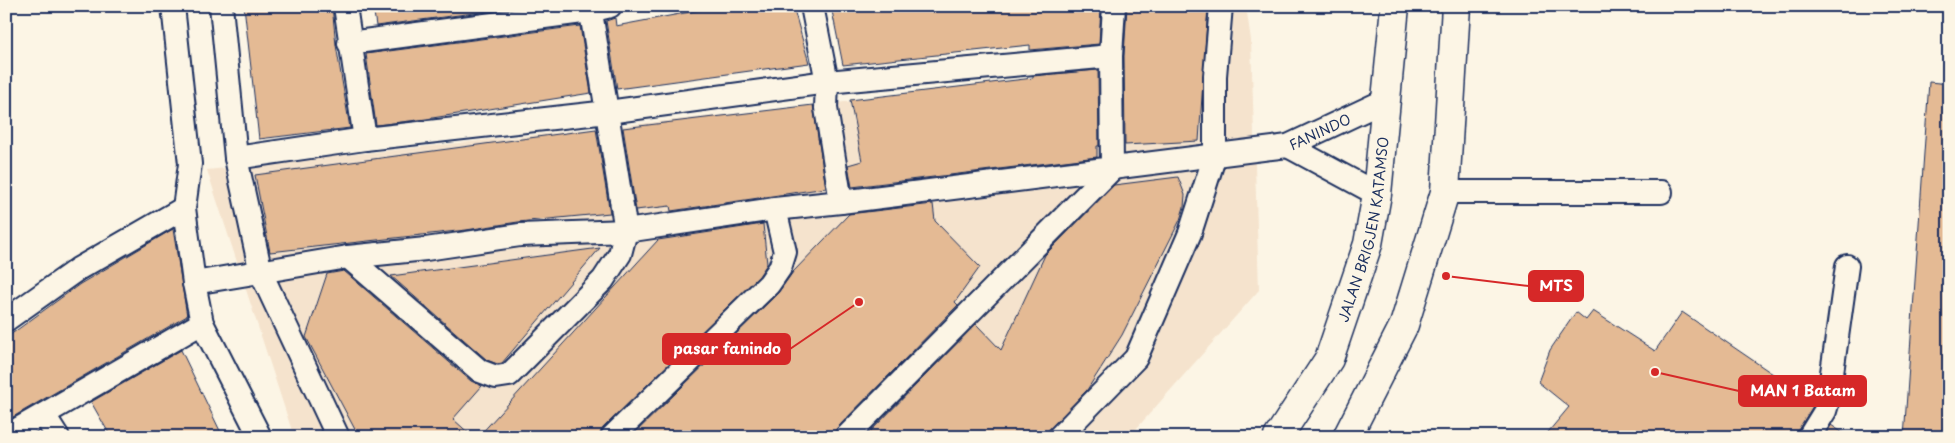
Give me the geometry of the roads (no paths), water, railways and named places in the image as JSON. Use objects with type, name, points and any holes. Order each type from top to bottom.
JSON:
[{"type":"highway","name":"JALAN BRIGJEN KATAMSO","points":[[1278,437],[1329,359],[1368,244],[1377,194],[1395,6]]},
{"type":"highway","points":[[1347,437],[1404,325],[1445,192],[1456,6]]},
{"type":"street","points":[[173,6],[190,164],[184,208],[194,283],[202,323],[260,437]]},
{"type":"street","points":[[221,6],[236,158],[261,272],[338,437]]},
{"type":"street","points":[[345,6],[365,139]]},
{"type":"street","points":[[812,6],[827,82],[826,108],[841,202]]},
{"type":"street","points":[[846,437],[1112,169],[1111,56],[1114,6]]},
{"type":"street","points":[[1059,437],[1136,358],[1190,233],[1214,155],[1215,76],[1221,6]]},
{"type":"street","points":[[348,257],[480,371],[496,377],[509,375],[603,280],[620,254],[626,231],[608,112],[596,8],[350,43]]},
{"type":"street","points":[[236,158],[365,139],[608,112],[827,82],[1111,56]]},
{"type":"street","name":"FANINDO","points":[[1288,146],[1386,100]]},
{"type":"street","points":[[194,283],[348,257],[426,249],[520,235],[626,231],[775,208],[841,202],[1288,146]]},
{"type":"street","name":"FANINDO","points":[[1288,146],[1377,194]]},
{"type":"street","points":[[1445,192],[1661,192]]},
{"type":"street","points":[[6,320],[78,269],[184,208]]},
{"type":"street","points":[[612,437],[769,284],[780,268],[785,252],[775,208]]},
{"type":"street","points":[[1808,437],[1825,410],[1828,401],[1847,266]]},
{"type":"street","points":[[6,436],[202,323]]},
{"type":"street","points":[[44,415],[58,437]]},
{"type":"place","name":"MTS","points":[[1446,276]]},
{"type":"place","name":"pasar fanindo","points":[[859,302]]},
{"type":"place","name":"MAN 1 Batam","points":[[1655,372]]}]
